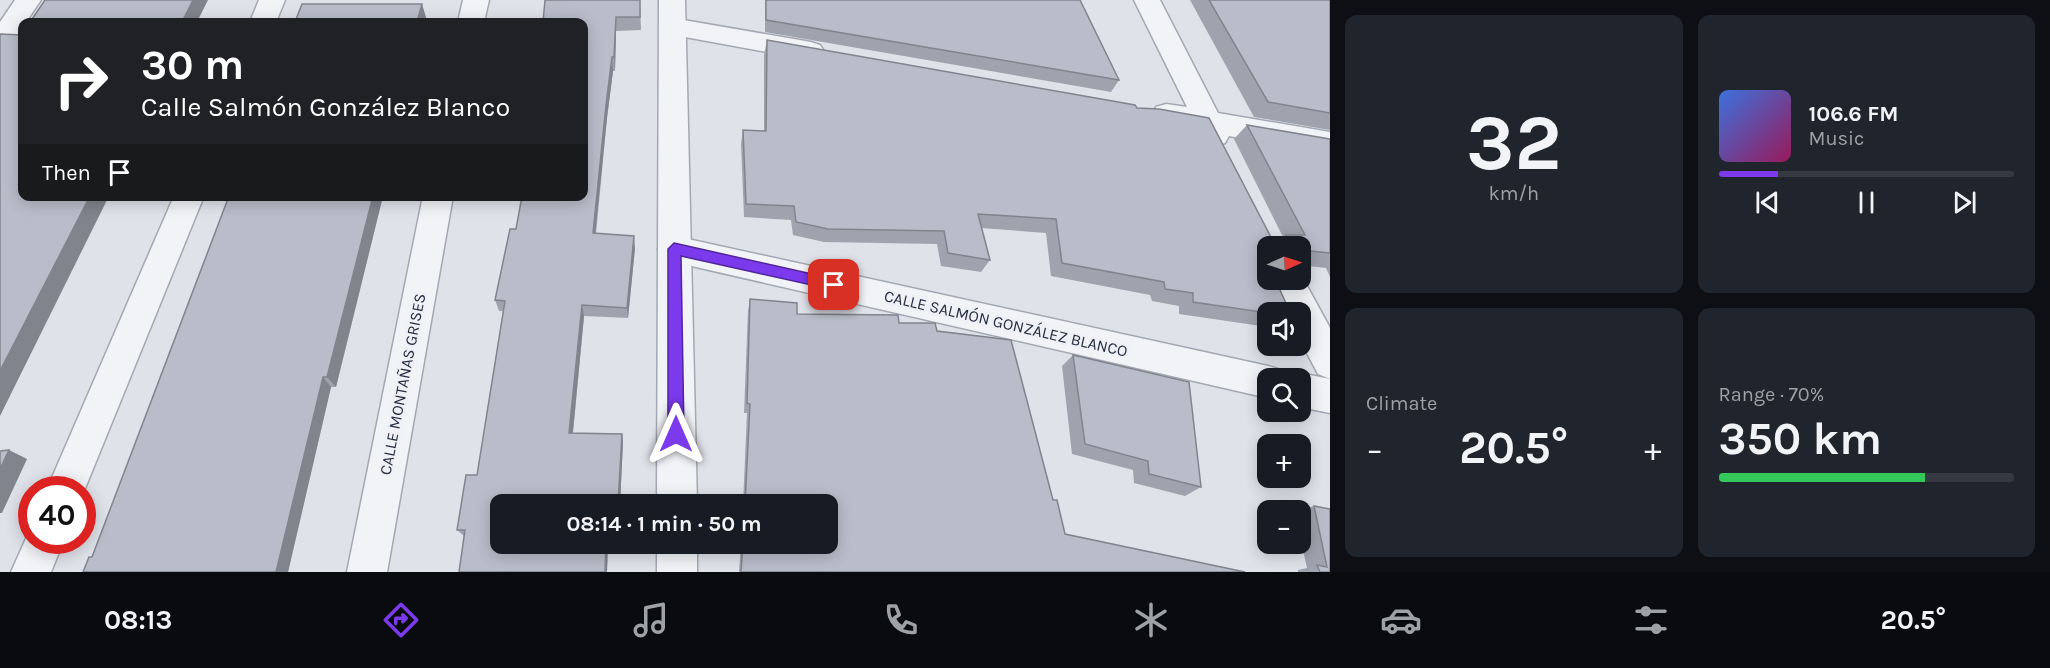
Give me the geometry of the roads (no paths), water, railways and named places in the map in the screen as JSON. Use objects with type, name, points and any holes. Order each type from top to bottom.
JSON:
[{"type":"street","points":[[2,37],[28,0]]},
{"type":"street","points":[[265,18],[272,0]]},
{"type":"street","points":[[472,18],[476,0]]},
{"type":"street","points":[[1147,0],[1229,163]]},
{"type":"street","points":[[677,494],[672,13],[835,56]]},
{"type":"street","points":[[1138,109],[1330,143]]},
{"type":"street","points":[[71,476],[187,201]]},
{"type":"street","name":"CALLE MONTAÑAS GRISES","points":[[367,572],[437,201]]},
{"type":"street","name":"CALLE SALMÓN GONZÁLEZ BLANCO","points":[[674,249],[1257,380]]},
{"type":"street","points":[[1293,290],[1330,363]]},
{"type":"street","points":[[1311,392],[1330,396]]},
{"type":"street","points":[[31,572],[38,554]]},
{"type":"street","points":[[677,554],[677,572]]}]
